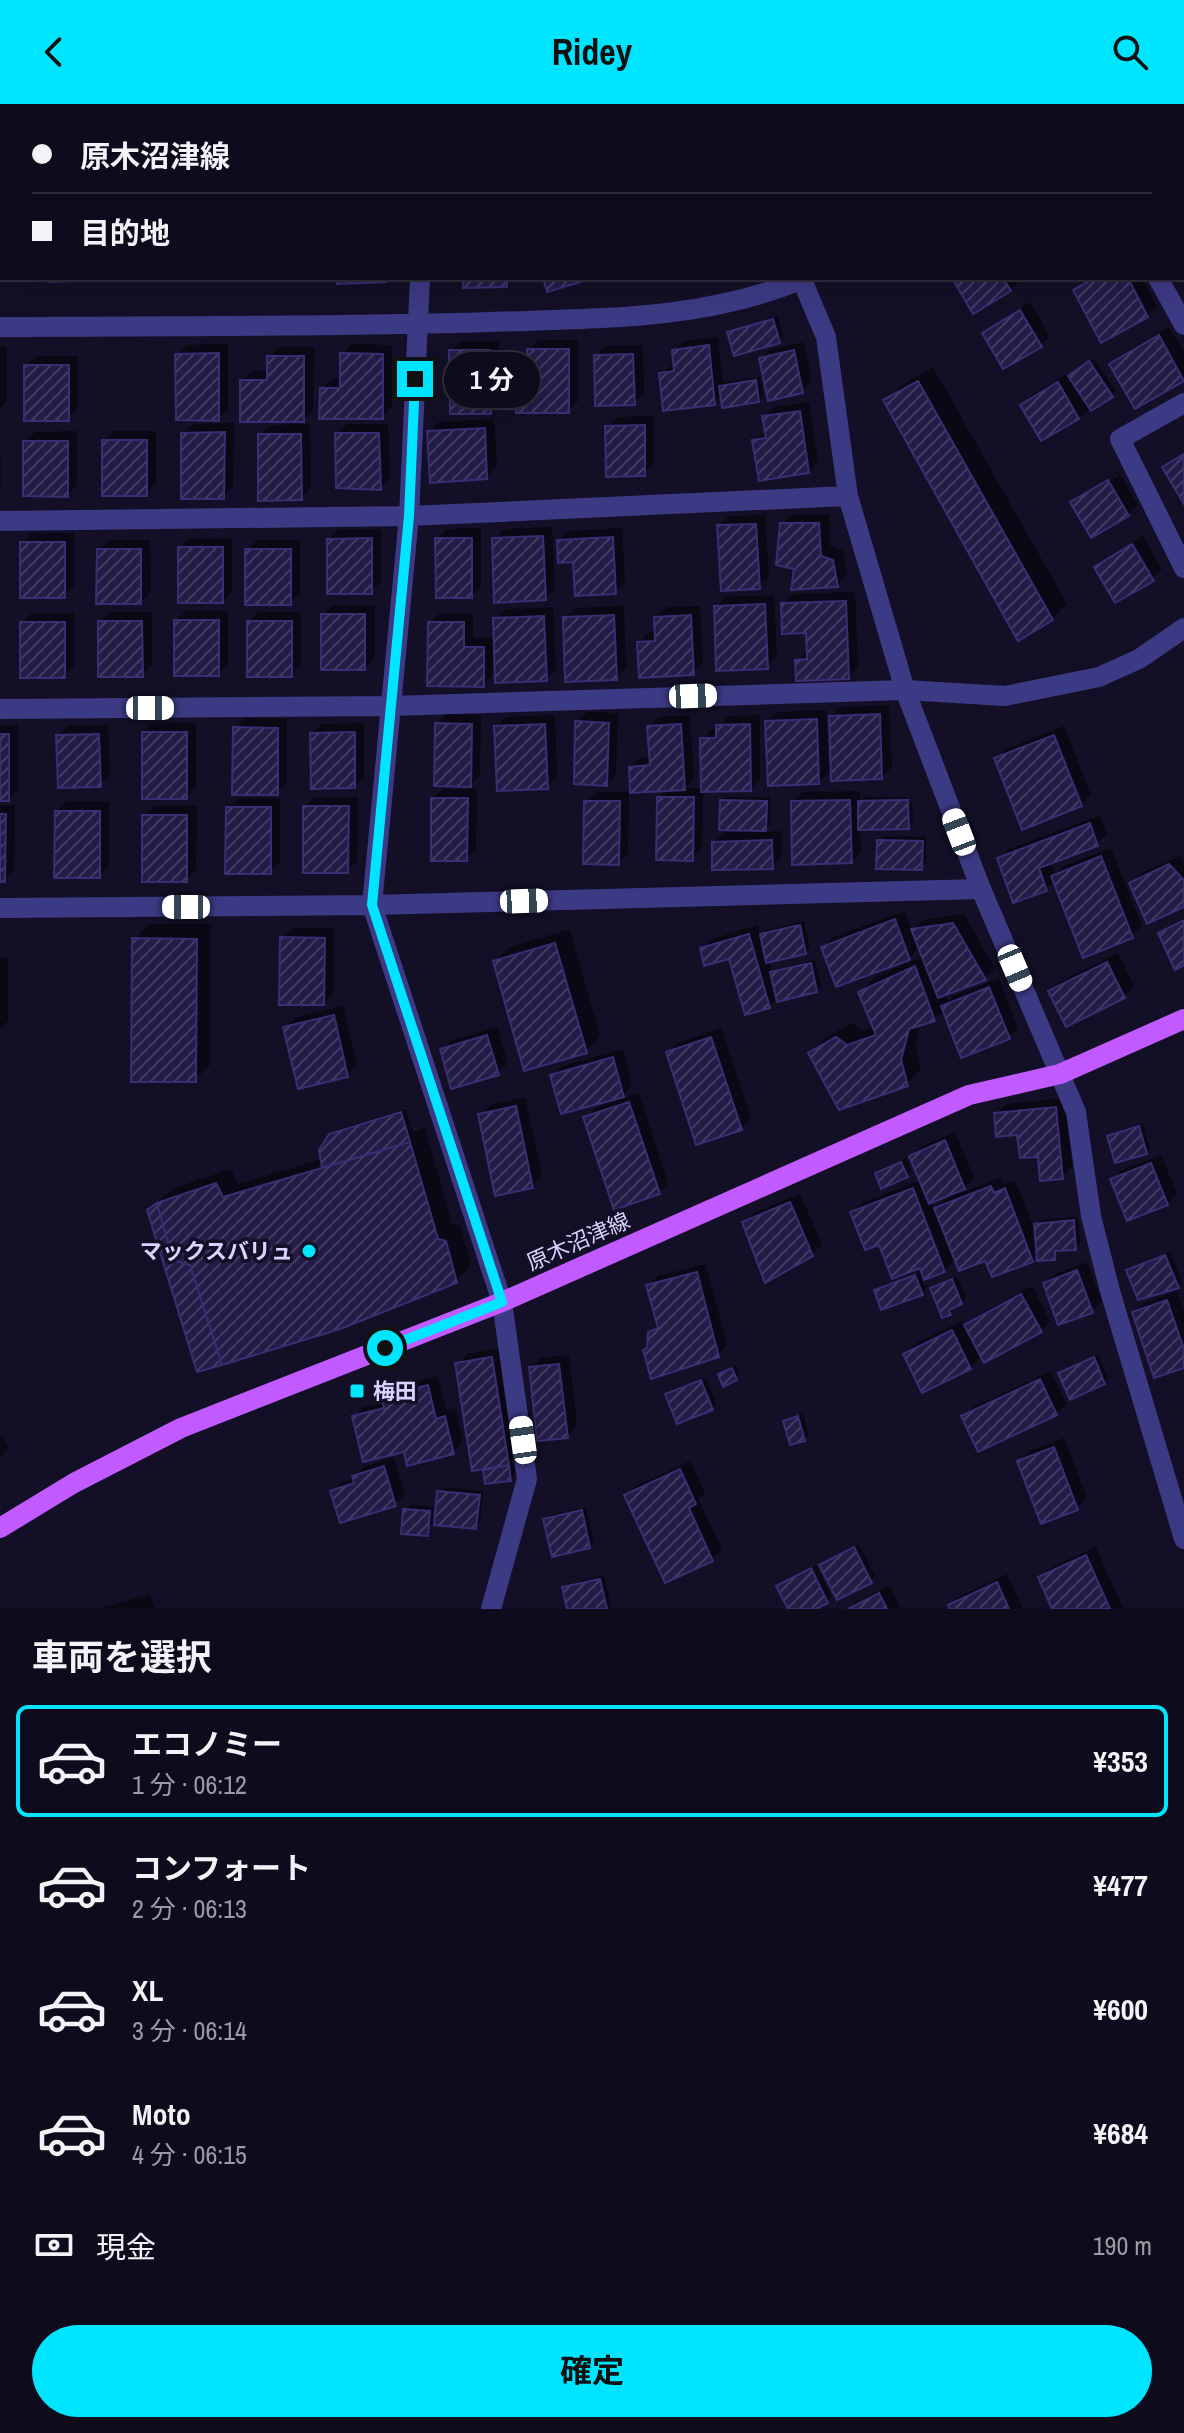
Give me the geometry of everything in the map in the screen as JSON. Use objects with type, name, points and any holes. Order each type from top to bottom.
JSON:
[{"type":"main road","name":"原木沼津線","points":[[0,1528],[74,1483],[181,1428],[502,1302],[969,1095],[1060,1074],[1184,1019]]},
{"type":"street","points":[[420,280],[409,516],[372,905],[502,1302],[527,1479],[491,1609]]},
{"type":"street","points":[[0,327],[417,324],[666,315],[736,300],[800,280]]},
{"type":"street","points":[[803,280],[826,337],[848,496],[905,690],[981,889],[1076,1112],[1091,1216],[1110,1291],[1184,1539]]},
{"type":"street","points":[[1159,280],[1184,325]]},
{"type":"street","points":[[1184,403],[1120,439],[1184,568]]},
{"type":"street","points":[[0,521],[409,516],[848,496]]},
{"type":"street","points":[[0,709],[391,706],[905,690],[1005,696],[1099,677],[1139,659],[1184,628]]},
{"type":"street","points":[[0,908],[372,905],[981,889]]},
{"type":"building","points":[[50,280],[99,280],[50,282]]},
{"type":"building","points":[[337,280],[386,280],[386,282],[337,284]]},
{"type":"building","points":[[463,280],[507,280],[507,287],[463,288]]},
{"type":"building","points":[[544,280],[587,280],[547,292]]},
{"type":"building","points":[[953,280],[1004,280],[1011,291],[973,314]]},
{"type":"building","points":[[1091,280],[1129,280],[1148,317],[1101,343],[1073,290]]},
{"type":"building","points":[[1020,310],[1042,347],[1003,369],[982,333]]},
{"type":"building","points":[[773,319],[780,343],[734,356],[727,332]]},
{"type":"building","points":[[1159,335],[1184,381],[1135,409],[1109,364]]},
{"type":"building","points":[[709,345],[715,405],[663,411],[659,373],[674,371],[672,350]]},
{"type":"building","points":[[527,349],[569,349],[569,413],[516,413],[515,372],[527,373]]},
{"type":"building","points":[[449,350],[490,350],[491,414],[450,414]]},
{"type":"building","points":[[794,350],[803,393],[768,401],[759,358]]},
{"type":"building","points":[[219,353],[219,421],[176,420],[175,354]]},
{"type":"building","points":[[340,353],[383,354],[383,419],[319,419],[320,388],[340,388]]},
{"type":"building","points":[[633,354],[635,405],[595,406],[594,355]]},
{"type":"building","points":[[267,356],[304,356],[304,422],[240,422],[240,380],[267,380]]},
{"type":"building","points":[[1089,361],[1113,397],[1091,411],[1068,376]]},
{"type":"building","points":[[24,365],[69,365],[69,421],[24,421]]},
{"type":"building","points":[[756,380],[759,402],[722,408],[719,386]]},
{"type":"building","points":[[918,381],[1053,620],[1018,641],[883,400]]},
{"type":"building","points":[[1058,382],[1079,419],[1041,441],[1020,405]]},
{"type":"building","points":[[800,411],[809,473],[759,481],[752,440],[766,438],[762,416]]},
{"type":"building","points":[[645,425],[645,476],[606,477],[605,426]]},
{"type":"building","points":[[485,428],[487,479],[430,483],[427,431]]},
{"type":"building","points":[[225,432],[224,499],[181,499],[181,433]]},
{"type":"building","points":[[335,433],[379,433],[381,490],[336,488]]},
{"type":"building","points":[[258,434],[301,434],[302,500],[258,501]]},
{"type":"building","points":[[102,440],[147,440],[147,496],[102,496]]},
{"type":"building","points":[[23,441],[68,441],[68,497],[23,496]]},
{"type":"building","points":[[1184,454],[1184,504],[1162,467]]},
{"type":"building","points":[[1108,480],[1129,516],[1091,538],[1070,502]]},
{"type":"building","points":[[780,523],[819,523],[821,556],[833,560],[838,587],[791,590],[794,569],[776,565]]},
{"type":"building","points":[[756,524],[760,589],[721,591],[717,525]]},
{"type":"building","points":[[543,536],[546,600],[494,603],[492,538]]},
{"type":"building","points":[[613,537],[616,594],[575,596],[573,562],[558,563],[557,540]]},
{"type":"building","points":[[372,538],[372,594],[327,594],[327,539]]},
{"type":"building","points":[[435,538],[472,538],[472,598],[436,598]]},
{"type":"building","points":[[20,542],[65,542],[65,598],[20,598]]},
{"type":"building","points":[[1132,544],[1154,581],[1115,603],[1094,567]]},
{"type":"building","points":[[178,547],[223,547],[223,603],[178,603]]},
{"type":"building","points":[[97,549],[141,549],[141,604],[96,604]]},
{"type":"building","points":[[245,549],[291,549],[291,605],[245,605]]},
{"type":"building","points":[[846,601],[849,679],[796,681],[795,660],[807,659],[806,633],[782,634],[781,603]]},
{"type":"building","points":[[765,604],[768,669],[716,671],[714,606]]},
{"type":"building","points":[[321,614],[365,614],[365,670],[321,670]]},
{"type":"building","points":[[614,615],[617,680],[565,682],[563,617]]},
{"type":"building","points":[[691,615],[694,675],[639,678],[637,642],[655,641],[654,617]]},
{"type":"building","points":[[544,616],[547,681],[495,683],[493,618]]},
{"type":"building","points":[[174,620],[219,620],[219,676],[174,676]]},
{"type":"building","points":[[98,621],[142,621],[143,677],[98,677]]},
{"type":"building","points":[[247,621],[292,621],[292,677],[247,677]]},
{"type":"building","points":[[20,622],[65,622],[65,678],[20,678]]},
{"type":"building","points":[[428,622],[464,622],[464,647],[484,647],[484,687],[427,686]]},
{"type":"building","points":[[880,714],[882,779],[831,781],[829,716]]},
{"type":"building","points":[[817,719],[819,784],[768,786],[765,721]]},
{"type":"building","points":[[575,721],[609,723],[607,786],[574,784]]},
{"type":"building","points":[[435,723],[472,724],[471,787],[434,786]]},
{"type":"building","points":[[545,724],[548,789],[497,791],[494,726]]},
{"type":"building","points":[[681,724],[685,790],[630,793],[629,767],[650,765],[647,726]]},
{"type":"building","points":[[750,724],[751,791],[701,792],[700,738],[716,738],[716,725]]},
{"type":"building","points":[[233,727],[278,728],[278,795],[232,795]]},
{"type":"building","points":[[142,732],[187,732],[187,799],[142,799]]},
{"type":"building","points":[[355,732],[355,788],[311,789],[310,733]]},
{"type":"building","points":[[0,734],[9,734],[9,801],[0,801]]},
{"type":"building","points":[[99,734],[101,787],[58,788],[56,735]]},
{"type":"building","points":[[1054,735],[1082,806],[1022,830],[994,758]]},
{"type":"building","points":[[657,797],[694,797],[693,861],[656,860]]},
{"type":"building","points":[[431,798],[468,798],[467,861],[431,861]]},
{"type":"building","points":[[720,800],[767,801],[766,831],[719,830]]},
{"type":"building","points":[[850,800],[852,863],[792,865],[791,801]]},
{"type":"building","points":[[908,800],[909,829],[858,830],[858,801]]},
{"type":"building","points":[[584,801],[620,801],[619,865],[583,864]]},
{"type":"building","points":[[303,806],[349,806],[348,873],[303,873]]},
{"type":"building","points":[[226,807],[271,807],[271,874],[225,874]]},
{"type":"building","points":[[55,811],[100,811],[100,878],[54,878]]},
{"type":"building","points":[[0,814],[6,814],[5,882],[0,882]]},
{"type":"building","points":[[142,815],[187,815],[187,882],[142,882]]},
{"type":"building","points":[[1090,823],[1098,846],[1039,868],[1047,891],[1013,903],[997,858]]},
{"type":"building","points":[[772,840],[773,869],[712,870],[712,842]]},
{"type":"building","points":[[877,840],[923,841],[922,870],[876,869]]},
{"type":"building","points":[[1101,856],[1133,938],[1083,958],[1051,876]]},
{"type":"building","points":[[1169,864],[1184,880],[1184,907],[1147,924],[1129,883]]},
{"type":"building","points":[[895,919],[910,960],[836,987],[821,947]]},
{"type":"building","points":[[1184,920],[1184,965],[1175,970],[1158,933]]},
{"type":"building","points":[[953,923],[986,980],[938,998],[911,929]]},
{"type":"building","points":[[800,925],[806,954],[766,963],[760,934]]},
{"type":"building","points":[[749,934],[770,1008],[745,1015],[729,959],[704,966],[700,948]]},
{"type":"building","points":[[280,937],[325,938],[324,1005],[279,1005]]},
{"type":"building","points":[[132,938],[197,939],[196,1082],[131,1082]]},
{"type":"building","points":[[555,943],[587,1053],[524,1071],[493,961]]},
{"type":"building","points":[[1107,962],[1125,998],[1066,1027],[1048,991]]},
{"type":"building","points":[[811,963],[817,992],[777,1002],[770,972]]},
{"type":"building","points":[[915,966],[935,1021],[909,1029],[901,1060],[908,1086],[839,1110],[808,1053],[836,1037],[847,1045],[876,1035],[858,992]]},
{"type":"building","points":[[989,987],[1010,1039],[961,1058],[941,1006]]},
{"type":"building","points":[[334,1015],[348,1077],[298,1089],[283,1027]]},
{"type":"building","points":[[487,1035],[499,1075],[451,1089],[440,1049]]},
{"type":"building","points":[[711,1037],[742,1130],[696,1145],[666,1052]]},
{"type":"building","points":[[613,1057],[624,1097],[561,1114],[550,1075]]},
{"type":"building","points":[[629,1102],[660,1194],[614,1210],[583,1117]]},
{"type":"building","points":[[516,1106],[533,1188],[495,1196],[478,1114]]},
{"type":"building","points":[[1056,1107],[1063,1179],[1040,1181],[1038,1157],[1020,1158],[1017,1135],[996,1137],[994,1113]]},
{"type":"building","points":[[401,1112],[410,1142],[322,1168],[319,1150],[329,1134]]},
{"type":"building","points":[[1139,1126],[1147,1154],[1115,1163],[1107,1136]]},
{"type":"building","points":[[945,1140],[965,1189],[929,1204],[909,1156]]},
{"type":"building","name":"マックスバリュ","points":[[410,1142],[438,1239],[446,1241],[457,1283],[340,1329],[222,1365],[190,1265],[173,1260],[157,1203],[216,1183],[223,1197]]},
{"type":"building","points":[[901,1162],[908,1177],[881,1189],[875,1173]]},
{"type":"building","points":[[1151,1163],[1168,1205],[1127,1221],[1110,1179]]},
{"type":"building","points":[[991,1186],[994,1193],[1005,1188],[1033,1262],[992,1277],[985,1261],[959,1271],[934,1208]]},
{"type":"building","points":[[913,1188],[945,1272],[924,1280],[920,1268],[892,1279],[879,1245],[865,1250],[850,1212]]},
{"type":"building","points":[[790,1202],[813,1256],[765,1283],[742,1222]]},
{"type":"building","points":[[157,1203],[173,1260],[190,1265],[222,1365],[197,1372],[147,1210]]},
{"type":"building","points":[[1074,1220],[1076,1250],[1055,1251],[1055,1260],[1037,1261],[1034,1224]]},
{"type":"building","points":[[1165,1255],[1179,1288],[1138,1300],[1126,1270]]},
{"type":"building","points":[[1077,1270],[1093,1313],[1058,1325],[1043,1283]]},
{"type":"building","points":[[697,1272],[719,1357],[651,1379],[643,1350],[647,1348],[648,1332],[658,1328],[646,1285]]},
{"type":"building","points":[[915,1275],[923,1295],[881,1310],[874,1290]]},
{"type":"building","points":[[952,1279],[962,1304],[949,1310],[951,1315],[942,1318],[930,1288]]},
{"type":"building","points":[[1021,1294],[1042,1332],[984,1363],[964,1325]]},
{"type":"building","points":[[1167,1300],[1184,1349],[1184,1368],[1154,1378],[1132,1312]]},
{"type":"building","points":[[952,1330],[971,1369],[922,1393],[903,1354]]},
{"type":"building","points":[[492,1357],[509,1465],[472,1471],[455,1363]]},
{"type":"building","points":[[1094,1357],[1105,1384],[1070,1400],[1058,1373]]},
{"type":"building","points":[[559,1364],[568,1438],[537,1441],[529,1367]]},
{"type":"building","points":[[732,1368],[737,1380],[723,1387],[718,1374]]},
{"type":"building","points":[[1040,1379],[1057,1415],[978,1452],[961,1416]]},
{"type":"building","points":[[701,1380],[713,1410],[677,1424],[665,1394]]},
{"type":"building","points":[[428,1385],[436,1419],[445,1416],[454,1454],[407,1466],[404,1452],[363,1462],[352,1416],[384,1408],[381,1397]]},
{"type":"building","points":[[798,1416],[805,1441],[790,1445],[783,1421]]},
{"type":"building","points":[[1054,1447],[1078,1510],[1041,1524],[1017,1461]]},
{"type":"building","points":[[509,1465],[511,1481],[485,1484],[483,1470]]},
{"type":"building","points":[[384,1466],[396,1506],[340,1523],[330,1491],[354,1483],[352,1476]]},
{"type":"building","points":[[680,1469],[696,1504],[689,1508],[713,1561],[665,1583],[624,1495]]},
{"type":"building","points":[[437,1491],[480,1495],[476,1529],[434,1525]]},
{"type":"building","points":[[403,1509],[430,1511],[428,1536],[401,1534]]},
{"type":"building","points":[[582,1510],[590,1548],[552,1557],[543,1519]]},
{"type":"building","points":[[854,1547],[872,1583],[837,1600],[819,1565]]},
{"type":"building","points":[[1086,1555],[1110,1609],[1052,1609],[1038,1577]]},
{"type":"building","points":[[811,1568],[828,1603],[816,1609],[788,1609],[776,1586]]},
{"type":"building","points":[[600,1579],[607,1609],[567,1609],[562,1587]]},
{"type":"building","points":[[997,1582],[1009,1609],[950,1609],[948,1605]]},
{"type":"building","points":[[879,1593],[887,1609],[848,1609]]},
{"type":"place","name":"マックスバリュ","points":[[309,1251]]},
{"type":"place","name":"梅田","points":[[357,1391]]},
{"type":"route","points":[[385,1348],[502,1302],[372,905],[409,516],[415,379]]}]
